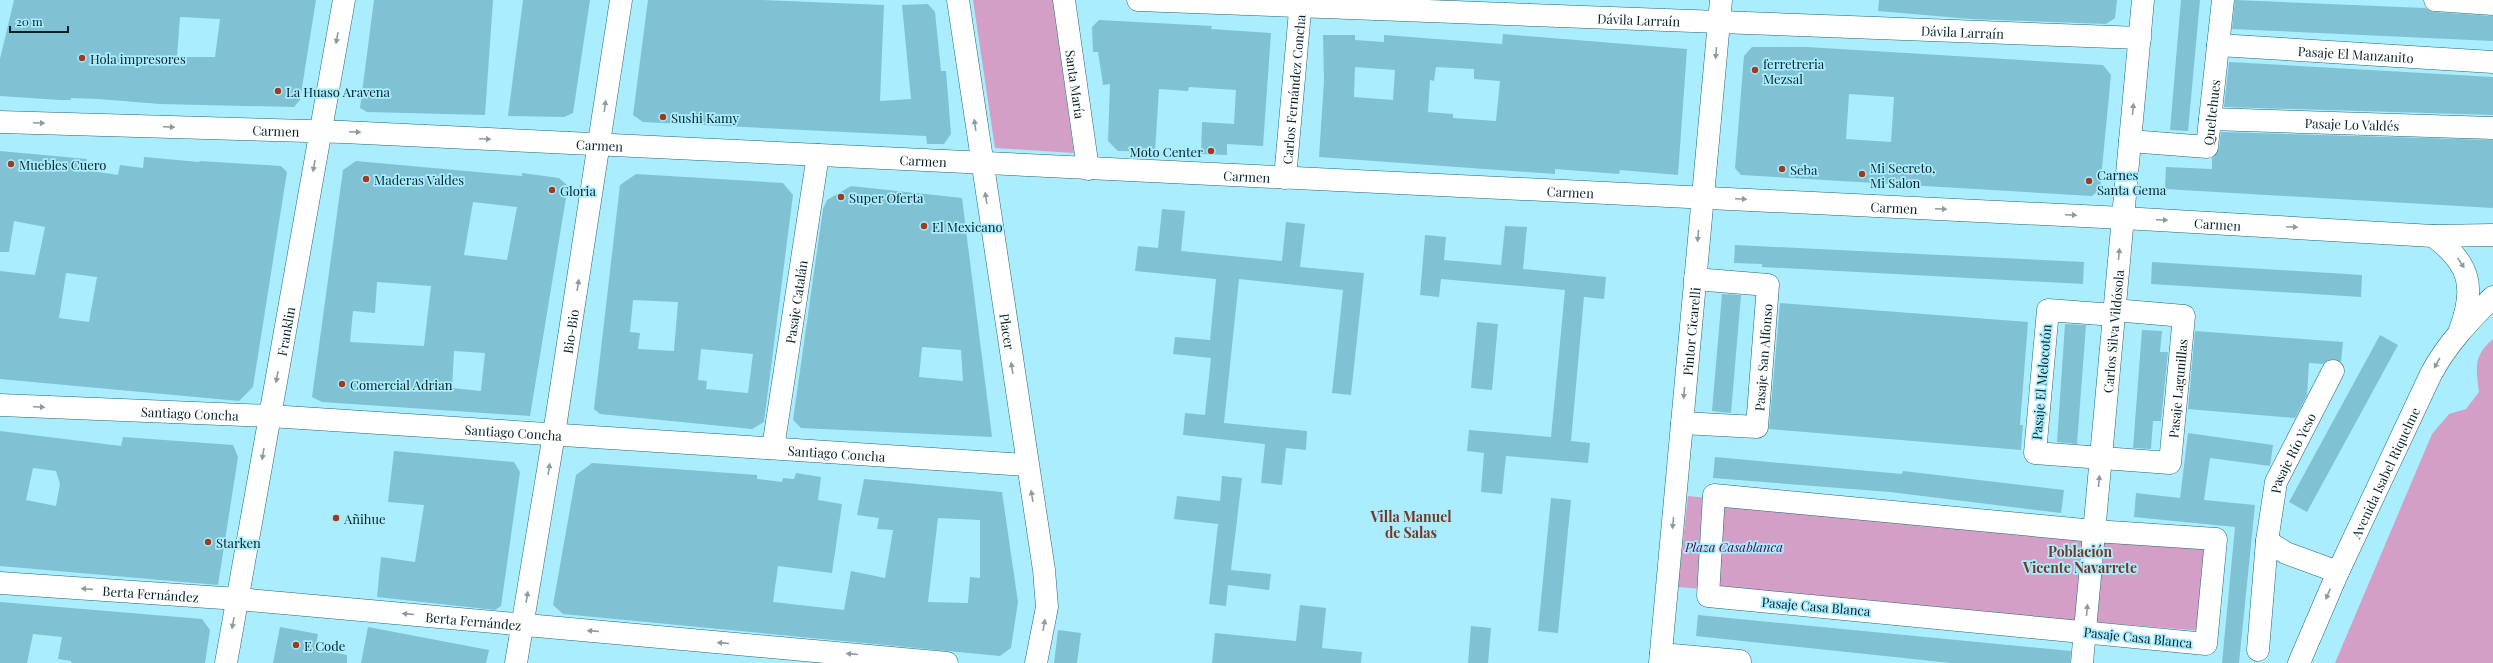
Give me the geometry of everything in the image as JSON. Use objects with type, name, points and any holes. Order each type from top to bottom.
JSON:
[{"type":"street","name":"Franklin","points":[[226,663],[344,0]]},
{"type":"street","name":"Bio-Bio","points":[[516,663],[600,144],[621,0]]},
{"type":"street","name":"Placer","points":[[958,0],[981,163],[1044,570],[1047,607],[1036,663]]},
{"type":"street","name":"Santa María","points":[[1064,0],[1088,169]]},
{"type":"street","name":"Dávila Larraín","points":[[1138,0],[1301,3],[1718,23],[2140,38]]},
{"type":"street","name":"Pintor Cicarelli","points":[[1660,658],[1694,278],[1721,0]]},
{"type":"street","name":"Carlos Silva Vildósola","points":[[2082,663],[2143,0]]},
{"type":"street","name":"Queltehues","points":[[2130,141],[2207,147],[2222,0]]},
{"type":"street","points":[[2435,0],[2493,4]]},
{"type":"street","name":"Carlos Fernández Concha","points":[[1285,178],[1301,3]]},
{"type":"street","name":"Pasaje El Manzanito","points":[[2218,45],[2493,62]]},
{"type":"street","name":"Pasaje Lo Valdés","points":[[2210,119],[2493,128]]},
{"type":"street","name":"Carmen","points":[[0,122],[321,131],[1088,169],[1702,197],[2123,218],[2433,236],[2493,235]]},
{"type":"street","name":"Pasaje Catalán","points":[[774,448],[818,155]]},
{"type":"street","points":[[2433,236],[2455,254],[2466,271],[2468,284],[2468,305],[2460,331]]},
{"type":"street","name":"Pasaje San Alfonso","points":[[1682,424],[1757,428],[1768,286],[1694,278]]},
{"type":"street","name":"Avenida Isabel Riquelme","points":[[2300,663],[2338,572],[2439,358],[2460,331],[2493,298]]},
{"type":"street","name":"Pasaje El Melocotón","points":[[2101,458],[2034,453],[2048,310],[2114,313]]},
{"type":"street","name":"Pasaje Lagunillas","points":[[2101,458],[2170,463],[2183,330],[2184,316],[2114,313]]},
{"type":"street","name":"Pasaje Río Yeso","points":[[2258,650],[2267,541],[2276,482],[2333,371]]},
{"type":"street","name":"Santiago Concha","points":[[0,405],[270,416],[1027,465]]},
{"type":"street","name":"Pasaje Casa Blanca","points":[[1714,495],[2094,531],[2216,539],[2206,644],[1708,596],[1714,495]]},
{"type":"street","points":[[2267,541],[2286,553],[2338,572]]},
{"type":"street","name":"Berta Fernández","points":[[0,583],[238,599],[947,663]]},
{"type":"street","points":[[1660,658],[1740,661],[1740,663]]},
{"type":"green space","points":[[973,0],[1053,0],[1074,153],[995,148]]},
{"type":"green space","points":[[2493,339],[2493,663],[2335,663],[2432,434],[2449,414],[2466,409],[2479,392],[2477,363],[2482,351]]},
{"type":"green space","name":"Plaza Casablanca","points":[[1688,496],[2107,538],[2211,541],[2202,631],[1678,587]]},
{"type":"building","points":[[14,0],[316,0],[300,100],[294,107],[160,104],[98,99],[71,98],[71,100],[60,100],[0,96],[0,59]],"holes":[[[180,17],[220,19],[215,57],[177,57]]]},
{"type":"building","points":[[374,0],[493,0],[485,115],[367,112],[360,108]]},
{"type":"building","points":[[523,0],[590,0],[573,113],[564,117],[508,116]]},
{"type":"building","points":[[648,0],[762,0],[884,5],[880,101],[911,99],[902,5],[928,4],[935,12],[941,71],[946,71],[951,134],[944,144],[927,144],[926,136],[643,122],[633,115]]},
{"type":"building","points":[[1879,0],[2117,0],[2115,18],[2106,24],[1971,19],[1878,11]]},
{"type":"building","points":[[2181,0],[2200,0],[2188,131],[2170,130]]},
{"type":"building","points":[[2235,0],[2425,8],[2434,12],[2493,16],[2493,41],[2232,29]]},
{"type":"building","points":[[1099,20],[1212,26],[1211,29],[1271,33],[1263,146],[1227,144],[1227,155],[1201,154],[1202,122],[1234,124],[1236,90],[1189,87],[1188,91],[1159,89],[1155,152],[1118,151],[1108,141],[1110,84],[1103,85],[1098,52],[1093,52],[1092,27]]},
{"type":"building","points":[[1503,34],[1687,49],[1678,175],[1620,170],[1619,174],[1555,169],[1555,174],[1319,157],[1324,81],[1323,35],[1355,35],[1355,40],[1384,42],[1384,35],[1502,44]],"holes":[[[1355,67],[1395,70],[1393,100],[1354,97]],[[1436,67],[1474,69],[1474,79],[1500,81],[1496,121],[1453,118],[1453,114],[1428,112],[1430,80],[1434,81]]]},
{"type":"building","points":[[1752,47],[1807,47],[2103,65],[2111,75],[2100,189],[2092,196],[1741,175],[1735,168],[1744,56]],"holes":[[[1849,94],[1894,97],[1891,142],[1846,139]]]},
{"type":"building","points":[[2229,62],[2493,77],[2493,115],[2224,107]]},
{"type":"building","points":[[2221,132],[2493,140],[2493,208],[2165,189],[2166,167],[2212,169],[2212,158],[2219,149]]},
{"type":"building","points":[[0,151],[87,159],[85,170],[118,175],[120,165],[143,168],[144,157],[199,162],[281,166],[287,172],[253,387],[239,401],[0,379],[0,271],[35,275],[45,227],[14,221],[9,252],[0,252]],"holes":[[[66,273],[97,277],[89,322],[59,318]]]},
{"type":"building","points":[[356,161],[522,176],[522,173],[559,178],[568,186],[530,416],[322,402],[312,397],[343,170]],"holes":[[[473,202],[517,207],[507,260],[464,255]],[[377,282],[431,286],[424,346],[350,342],[353,311],[375,313]],[[454,351],[485,353],[481,391],[452,388]]]},
{"type":"building","points":[[636,174],[783,183],[793,195],[764,422],[752,429],[600,414],[594,409],[620,185]],"holes":[[[633,300],[678,302],[674,351],[638,349],[640,333],[630,332]],[[701,349],[753,354],[748,393],[706,389],[707,381],[698,380]]]},
{"type":"building","points":[[851,186],[962,198],[992,437],[801,428],[793,420],[823,209],[827,200]],"holes":[[[922,347],[961,350],[963,381],[919,377]]]},
{"type":"building","points":[[1162,209],[1185,211],[1181,251],[1282,261],[1286,222],[1305,224],[1300,267],[1364,273],[1351,395],[1332,393],[1343,290],[1239,279],[1224,423],[1307,431],[1306,450],[1286,448],[1282,485],[1261,483],[1265,444],[1183,435],[1185,413],[1205,415],[1211,358],[1173,354],[1175,337],[1210,340],[1216,279],[1135,271],[1138,246],[1158,248]]},
{"type":"building","points":[[1505,226],[1527,227],[1523,269],[1606,277],[1604,299],[1584,297],[1571,441],[1590,443],[1588,463],[1506,456],[1502,494],[1481,492],[1484,453],[1467,451],[1469,430],[1551,437],[1565,290],[1441,279],[1439,297],[1420,295],[1425,235],[1446,237],[1444,260],[1501,265]]},
{"type":"building","points":[[1735,245],[2084,262],[2083,284],[1762,267],[1762,264],[1734,263]]},
{"type":"building","points":[[2152,262],[2362,275],[2361,297],[2151,284]]},
{"type":"building","points":[[1722,294],[1741,295],[1731,413],[1712,411]]},
{"type":"building","points":[[1780,303],[2028,322],[2020,425],[2023,425],[2021,450],[1769,429]]},
{"type":"building","points":[[1477,322],[1498,324],[1492,390],[1471,388]]},
{"type":"building","points":[[2065,324],[2086,325],[2077,444],[2057,442]]},
{"type":"building","points":[[2142,330],[2162,331],[2160,352],[2168,352],[2161,421],[2153,421],[2151,449],[2133,448]]},
{"type":"building","points":[[2195,331],[2343,342],[2341,362],[2333,359],[2323,364],[2309,363],[2307,395],[2295,418],[2188,409]]},
{"type":"building","points":[[2380,335],[2398,345],[2307,512],[2289,502]]},
{"type":"building","points":[[0,431],[121,446],[123,437],[233,445],[238,457],[218,585],[0,566]],"holes":[[[33,468],[56,471],[60,484],[56,506],[26,500]]]},
{"type":"building","points":[[2188,433],[2273,445],[2270,466],[2210,458],[2204,500],[2255,505],[2239,663],[2222,663],[2235,527],[2134,517],[2136,493],[2180,498]]},
{"type":"building","points":[[394,451],[514,462],[520,472],[501,606],[495,610],[377,597],[381,557],[415,562],[424,505],[388,502]]},
{"type":"building","points":[[1715,457],[1902,474],[1903,471],[2064,490],[2061,513],[1890,492],[1713,478]]},
{"type":"building","points":[[592,463],[757,475],[757,479],[782,482],[783,478],[794,479],[796,473],[821,477],[818,500],[842,504],[832,573],[778,566],[773,602],[844,610],[851,571],[885,578],[893,530],[877,529],[879,518],[857,515],[864,479],[1002,492],[1018,602],[1011,648],[1000,656],[563,614],[553,605],[576,475]],"holes":[[[938,518],[980,520],[980,578],[970,577],[968,603],[928,602]]]},
{"type":"building","points":[[1222,476],[1242,478],[1231,570],[1271,574],[1269,590],[1228,585],[1226,606],[1209,604],[1218,524],[1174,519],[1177,496],[1220,501]]},
{"type":"building","points":[[1551,498],[1571,500],[1558,633],[1538,631]]},
{"type":"building","points":[[0,602],[202,619],[210,630],[205,663],[71,663],[71,661],[58,659],[62,637],[33,634],[27,663],[0,663]]},
{"type":"building","points":[[1300,605],[1326,608],[1322,648],[1362,652],[1361,663],[1212,663],[1215,633],[1296,641]]},
{"type":"building","points":[[1698,615],[2071,651],[2070,663],[1951,663],[1696,636]]},
{"type":"building","points":[[1471,626],[1491,628],[1488,663],[1468,663]]},
{"type":"building","name":"E Code","points":[[280,627],[318,634],[315,649],[347,655],[347,663],[273,663]]},
{"type":"building","points":[[368,627],[489,650],[486,663],[361,663]]},
{"type":"building","points":[[1058,630],[1081,633],[1077,663],[1054,663]]},
{"type":"place","name":"Hola impresores","points":[[82,58]]},
{"type":"place","name":"ferretreria Mezsal","points":[[1755,70]]},
{"type":"place","name":"La Huaso Aravena","points":[[278,91]]},
{"type":"place","name":"Sushi Kamy","points":[[663,117]]},
{"type":"place","name":"Moto Center","points":[[1211,151]]},
{"type":"place","name":"Muebles Cuero","points":[[11,164]]},
{"type":"place","name":"Seba","points":[[1782,169]]},
{"type":"place","name":"Mi Secreto, Mi Salon","points":[[1862,174]]},
{"type":"place","name":"Maderas Valdes","points":[[366,179]]},
{"type":"place","name":"Carnes Santa Gema","points":[[2089,181]]},
{"type":"place","name":"Gloria","points":[[552,190]]},
{"type":"place","name":"Super Oferta","points":[[841,197]]},
{"type":"place","name":"El Mexicano","points":[[924,226]]},
{"type":"place","name":"Comercial Adrian","points":[[342,384]]},
{"type":"place","name":"Añihue","points":[[336,518]]},
{"type":"place","name":"Starken","points":[[208,542]]},
{"type":"place","name":"E Code","points":[[296,645]]},
{"type":"district","name":"Villa Manuel de Salas","points":[[1411,524]]},
{"type":"district","name":"Población Vicente Navarrete","points":[[2080,560]]}]
